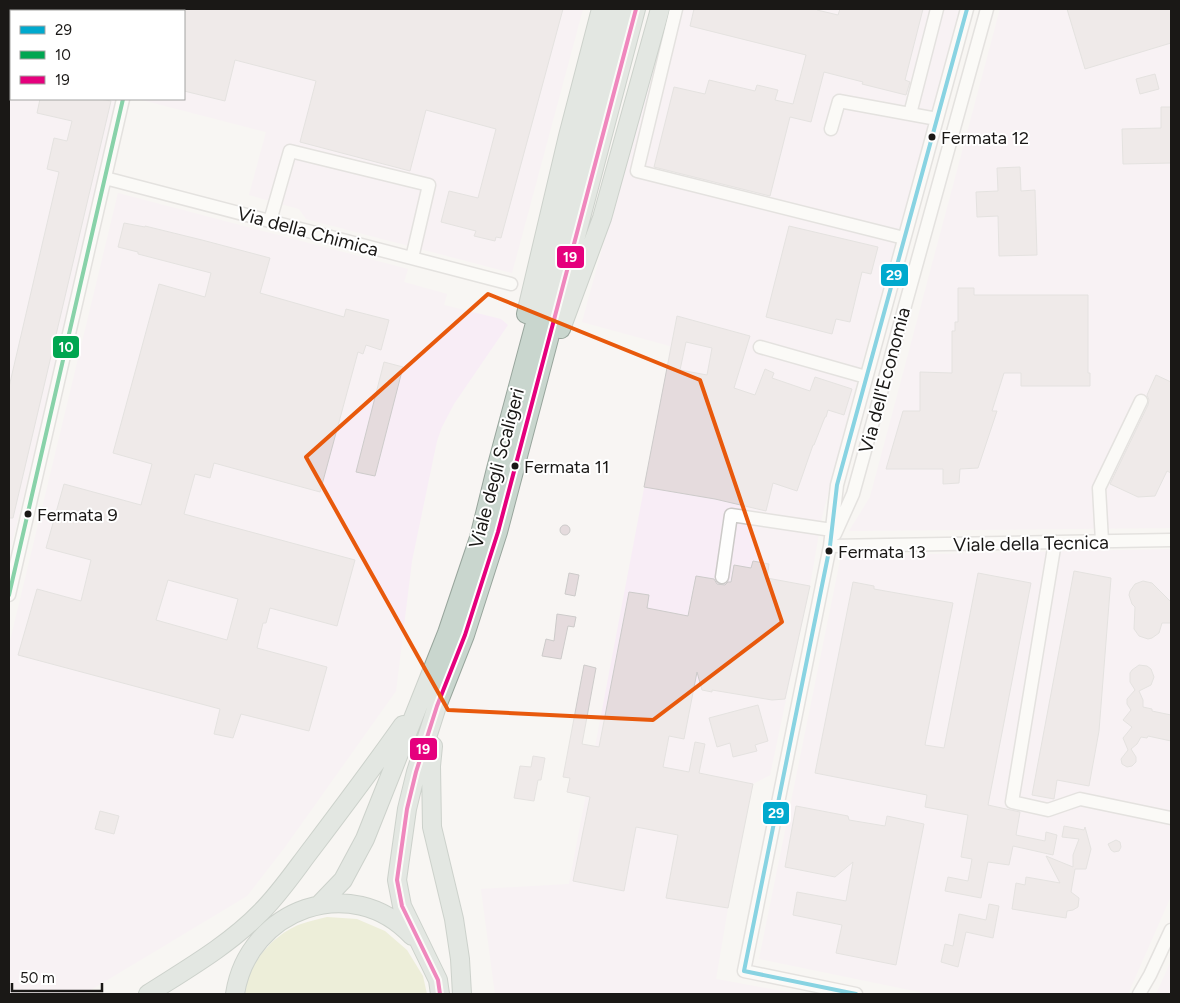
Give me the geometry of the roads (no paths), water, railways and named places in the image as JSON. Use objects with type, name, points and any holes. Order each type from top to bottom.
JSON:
[{"type":"highway","points":[[496,469],[532,285],[601,9]]},
{"type":"highway","name":"Viale degli Scaligeri","points":[[440,994],[438,980],[402,906],[397,880],[407,809],[416,772],[437,706],[465,635],[498,532],[524,433],[593,135],[618,9]]},
{"type":"highway","name":"Viale degli Scaligeri","points":[[319,905],[342,880],[365,839],[447,633],[479,538],[496,469],[593,135],[636,9]]},
{"type":"highway","points":[[524,433],[602,218],[660,9]]},
{"type":"highway","points":[[148,994],[244,928],[262,911],[344,807],[419,702]]},
{"type":"highway","points":[[437,706],[431,766],[432,827],[454,919],[460,959],[462,994]]},
{"type":"highway","name":"Viale degli Scaligeri","points":[[233,990],[243,964],[256,942],[269,929],[299,911],[319,905],[337,903],[361,906],[380,913],[403,927],[424,950]]},
{"type":"street","points":[[676,9],[637,171],[809,210],[904,238]]},
{"type":"street","points":[[910,114],[937,9]]},
{"type":"street","name":"Via dell'Economia","points":[[856,994],[744,971],[830,546],[837,485],[968,9]]},
{"type":"street","name":"Via dell'Economia","points":[[830,546],[853,494],[987,9]]},
{"type":"street","points":[[9,595],[123,100]]},
{"type":"street","points":[[831,129],[839,101],[937,119]]},
{"type":"street","points":[[270,221],[290,151],[429,185],[412,258]]},
{"type":"street","name":"Via della Chimica","points":[[105,178],[511,284]]},
{"type":"street","points":[[760,347],[866,377]]},
{"type":"street","points":[[1102,541],[1099,488],[1141,401]]},
{"type":"street","points":[[722,577],[731,514],[832,530]]},
{"type":"street","name":"Viale della Tecnica","points":[[830,546],[1171,540]]},
{"type":"street","points":[[1055,542],[1012,802],[1048,810],[1080,799],[1171,818]]},
{"type":"street","points":[[1139,994],[1171,930]]},
{"type":"place","name":"Fermata 12","points":[[932,137]]},
{"type":"place","name":"Fermata 11","points":[[515,466]]},
{"type":"place","name":"Fermata 9","points":[[28,514]]},
{"type":"place","name":"Fermata 13","points":[[829,551]]}]
